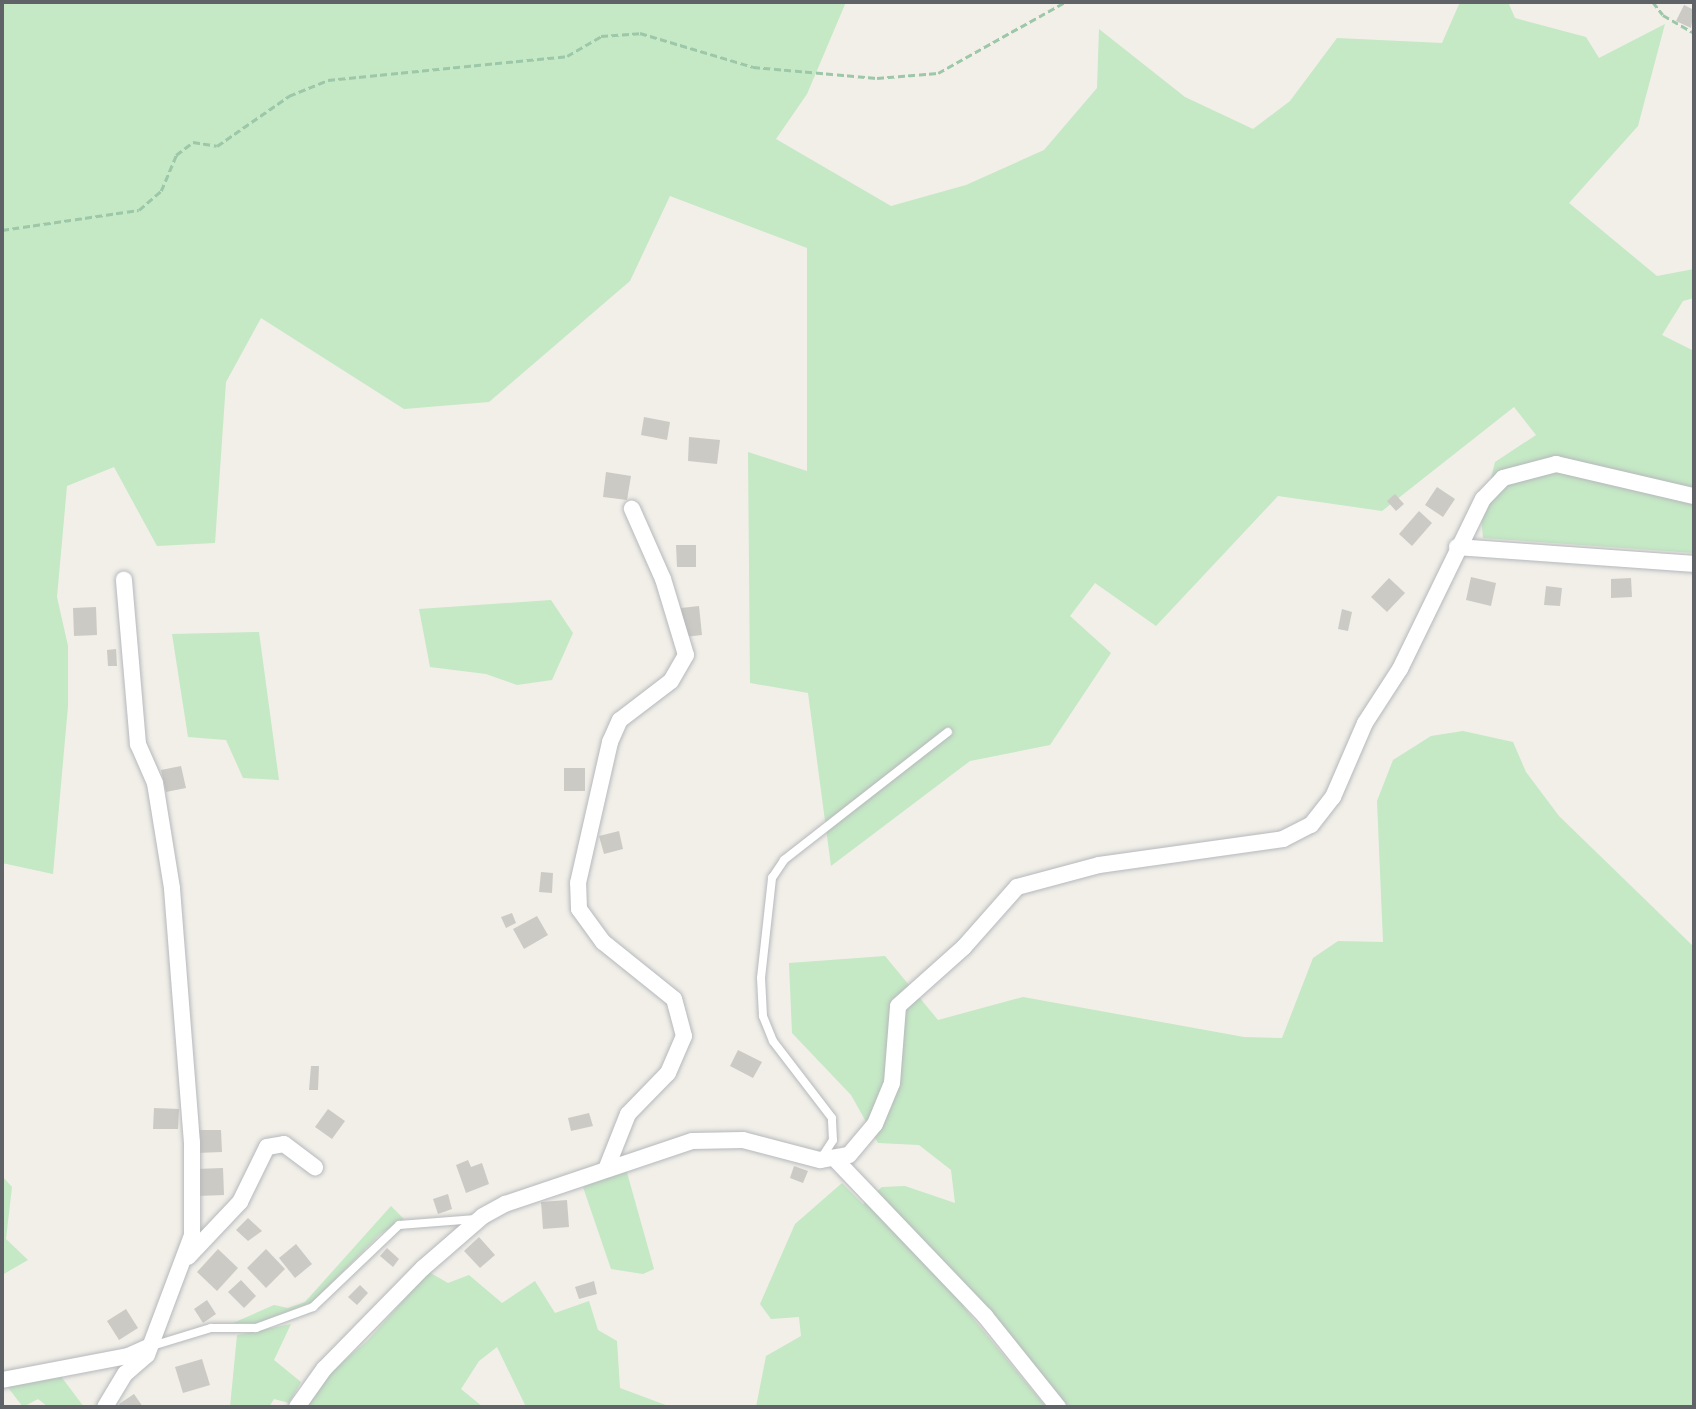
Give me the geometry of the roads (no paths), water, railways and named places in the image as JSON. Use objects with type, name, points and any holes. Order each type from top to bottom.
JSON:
[{"type":"street","points":[[828,1160],[867,1138],[892,1083],[898,1006],[964,947],[1017,887],[1099,864],[1283,839],[1311,825],[1333,797],[1365,723],[1400,669],[1457,547],[1483,499],[1503,478],[1529,467],[1556,464],[1694,496]]},
{"type":"street","points":[[607,1167],[628,1114],[668,1073],[684,1036],[674,999],[603,942],[579,909],[578,883],[620,720],[671,681],[686,655],[663,579],[632,509]]},
{"type":"street","points":[[1457,547],[1694,564]]},
{"type":"street","points":[[124,580],[138,744],[155,783],[173,901],[192,1143],[187,1259]]},
{"type":"street","points":[[297,1407],[324,1369],[479,1219],[658,1148],[728,1139],[828,1160],[985,1315],[1058,1407]]},
{"type":"street","points":[[105,1407],[150,1346],[187,1259],[240,1202],[267,1147],[284,1144],[315,1167]]},
{"type":"street","points":[[2,1380],[128,1356],[150,1346]]},
{"type":"lane","points":[[828,1160],[833,1140],[832,1118],[773,1041],[763,1016],[761,978],[772,878],[784,860],[948,732]]},
{"type":"lane","points":[[150,1346],[211,1328],[256,1328],[313,1307],[399,1225],[479,1219]]}]
